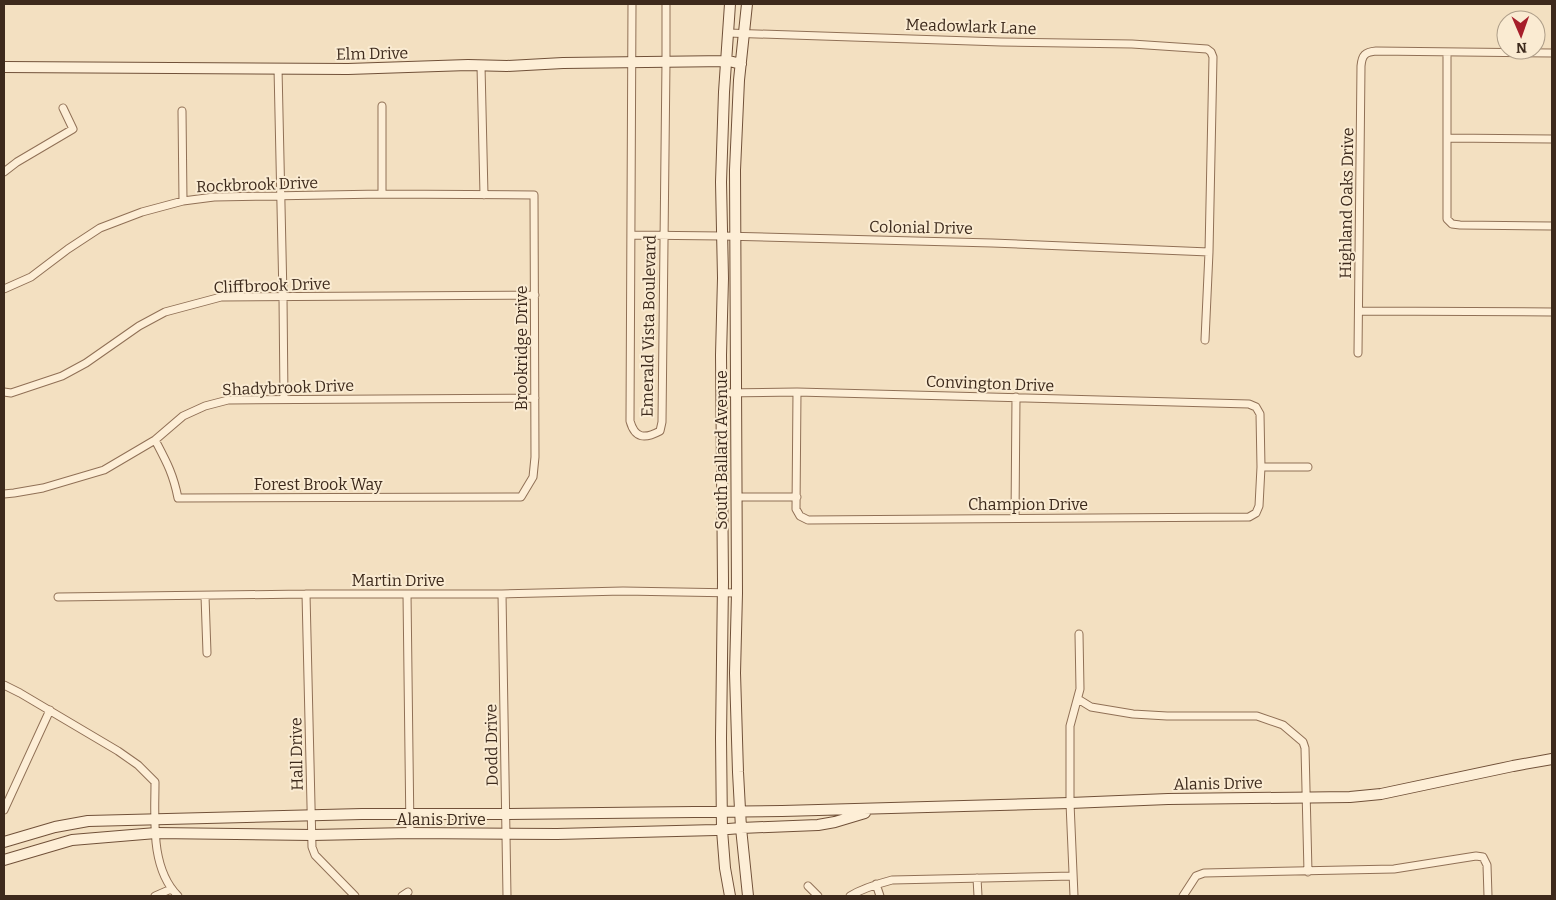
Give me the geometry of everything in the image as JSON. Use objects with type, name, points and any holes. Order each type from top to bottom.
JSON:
[{"type":"main road","name":"South Ballard Avenue","points":[[730,4],[721,182],[721,811],[725,868],[730,896]]},
{"type":"main road","name":"South Ballard Avenue","points":[[746,4],[735,170],[737,593],[735,673],[740,811],[748,896]]},
{"type":"main road","name":"Elm Drive","points":[[4,67],[348,69],[633,62],[726,61],[741,64]]},
{"type":"main road","name":"Alanis Drive","points":[[4,842],[55,827],[88,821],[311,815],[740,811],[1350,796],[1381,794],[1552,759]]},
{"type":"main road","name":"Alanis Drive","points":[[4,860],[72,840],[156,832],[312,835],[617,833],[722,830],[818,825],[835,822],[880,808]]},
{"type":"street","name":"Emerald Vista Boulevard","points":[[632,4],[630,421],[633,430],[641,436],[650,436],[660,431],[662,422],[666,4]]},
{"type":"street","name":"Meadowlark Lane","points":[[728,33],[1122,44],[1207,49],[1214,57],[1210,252]]},
{"type":"street","name":"Highland Oaks Drive","points":[[1358,353],[1362,59],[1365,54],[1376,51],[1447,52]]},
{"type":"street","points":[[1552,53],[1447,52],[1446,211],[1447,219],[1460,225],[1552,226]]},
{"type":"street","points":[[481,66],[484,195]]},
{"type":"street","points":[[278,68],[284,399]]},
{"type":"street","points":[[382,106],[382,194]]},
{"type":"street","points":[[4,172],[17,162],[73,129],[63,108]]},
{"type":"street","points":[[182,111],[183,201]]},
{"type":"street","points":[[1447,138],[1552,139]]},
{"type":"street","name":"Rockbrook Drive","points":[[4,289],[31,277],[100,228],[142,212],[183,201],[214,197],[382,194],[534,195]]},
{"type":"street","name":"Brookridge Drive","points":[[521,497],[533,477],[535,457],[534,195]]},
{"type":"street","name":"Colonial Drive","points":[[632,235],[992,242],[1210,252]]},
{"type":"street","points":[[1205,340],[1210,252]]},
{"type":"street","name":"Cliffbrook Drive","points":[[4,392],[11,393],[62,376],[86,363],[139,326],[165,312],[220,297],[535,295]]},
{"type":"street","points":[[1359,311],[1552,312]]},
{"type":"street","points":[[736,497],[796,496],[797,392]]},
{"type":"street","name":"Convington Drive","points":[[721,393],[797,392],[1249,404],[1256,407],[1260,414],[1261,467]]},
{"type":"street","points":[[1015,518],[1016,397]]},
{"type":"street","name":"Shadybrook Drive","points":[[4,494],[43,488],[104,470],[155,440],[184,416],[205,406],[228,400],[535,398]]},
{"type":"street","name":"Forest Brook Way","points":[[155,440],[169,466],[178,498],[521,497]]},
{"type":"street","points":[[1261,467],[1308,467]]},
{"type":"street","name":"Champion Drive","points":[[796,496],[796,508],[800,516],[808,520],[1249,517],[1256,513],[1259,506],[1261,467]]},
{"type":"street","name":"Martin Drive","points":[[58,597],[502,594],[623,591],[737,593]]},
{"type":"street","name":"Hall Drive","points":[[306,594],[312,847],[315,855],[355,896]]},
{"type":"street","points":[[407,594],[410,833]]},
{"type":"street","name":"Dodd Drive","points":[[502,594],[507,896]]},
{"type":"street","points":[[205,596],[207,654]]},
{"type":"street","points":[[1074,896],[1070,804],[1070,726],[1080,689],[1079,634]]},
{"type":"street","points":[[4,685],[118,750],[138,765],[155,782],[157,856],[171,888],[178,896]]},
{"type":"street","points":[[1078,699],[1091,707],[1133,714],[1258,716],[1283,725],[1303,742],[1308,872]]},
{"type":"street","points":[[4,810],[50,710]]},
{"type":"street","points":[[1183,896],[1196,876],[1204,873],[1394,869],[1473,856],[1483,857],[1488,865],[1488,896]]},
{"type":"street","points":[[850,896],[859,890],[892,880],[1073,876]]},
{"type":"street","points":[[977,878],[978,896]]},
{"type":"street","points":[[876,884],[880,896]]},
{"type":"street","points":[[808,886],[818,896]]},
{"type":"street","points":[[155,896],[171,888]]}]
